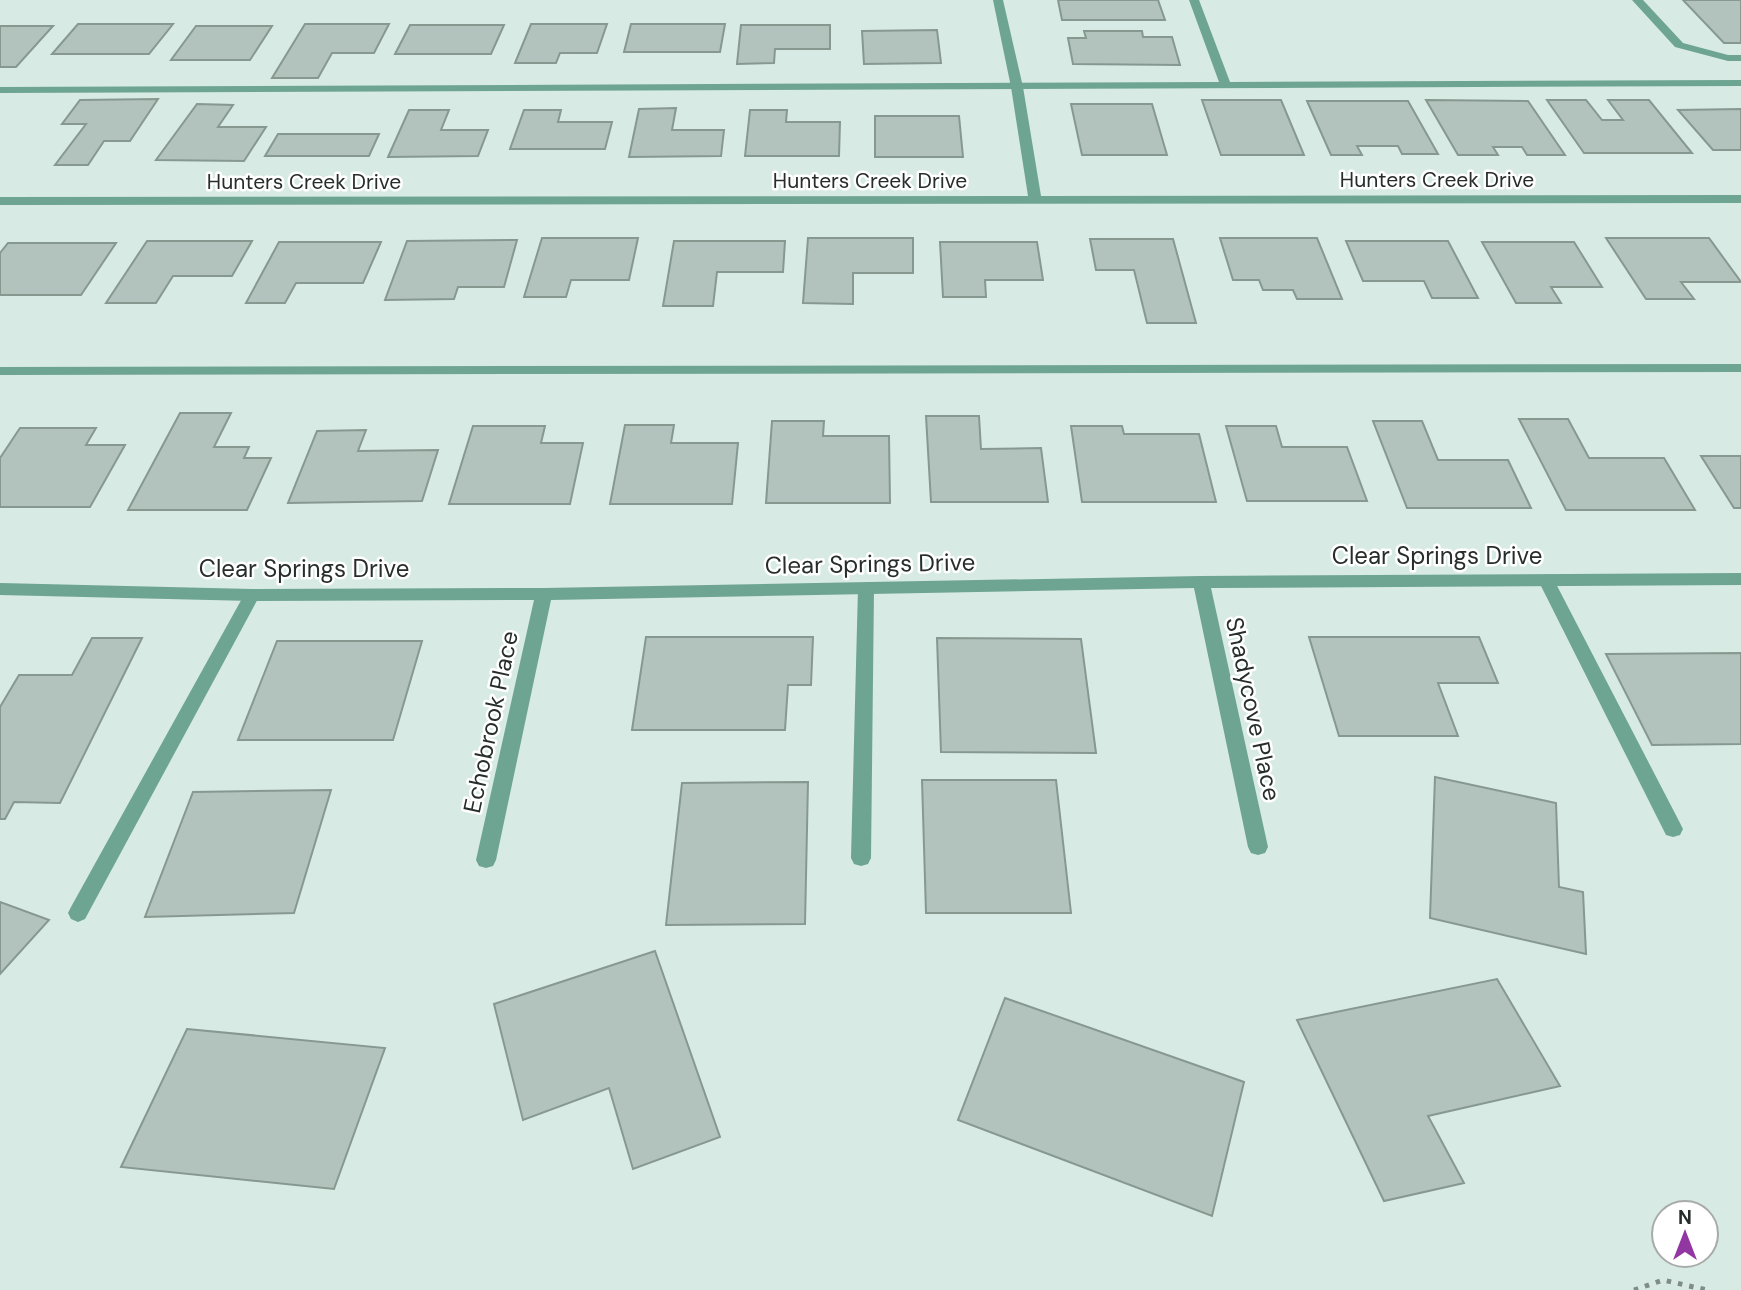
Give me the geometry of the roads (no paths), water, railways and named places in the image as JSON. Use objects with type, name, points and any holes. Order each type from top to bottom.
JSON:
[{"type":"street","points":[[998,0],[1017,87],[1035,200]]},
{"type":"street","points":[[1194,0],[1226,86]]},
{"type":"street","points":[[1637,0],[1679,45],[1728,58],[1741,58]]},
{"type":"street","points":[[0,90],[1741,83]]},
{"type":"street","name":"Hunters Creek Drive","points":[[0,201],[1741,199]]},
{"type":"street","points":[[0,371],[1741,368]]},
{"type":"street","name":"Clear Springs Drive","points":[[0,589],[252,595],[544,594],[1201,582],[1741,579]]},
{"type":"street","points":[[1546,580],[1673,829]]},
{"type":"street","name":"Shadycove Place","points":[[1201,582],[1258,847]]},
{"type":"street","points":[[861,858],[866,588]]},
{"type":"street","name":"Echobrook Place","points":[[486,860],[544,594]]},
{"type":"street","points":[[78,913],[160,768],[252,595]]}]
